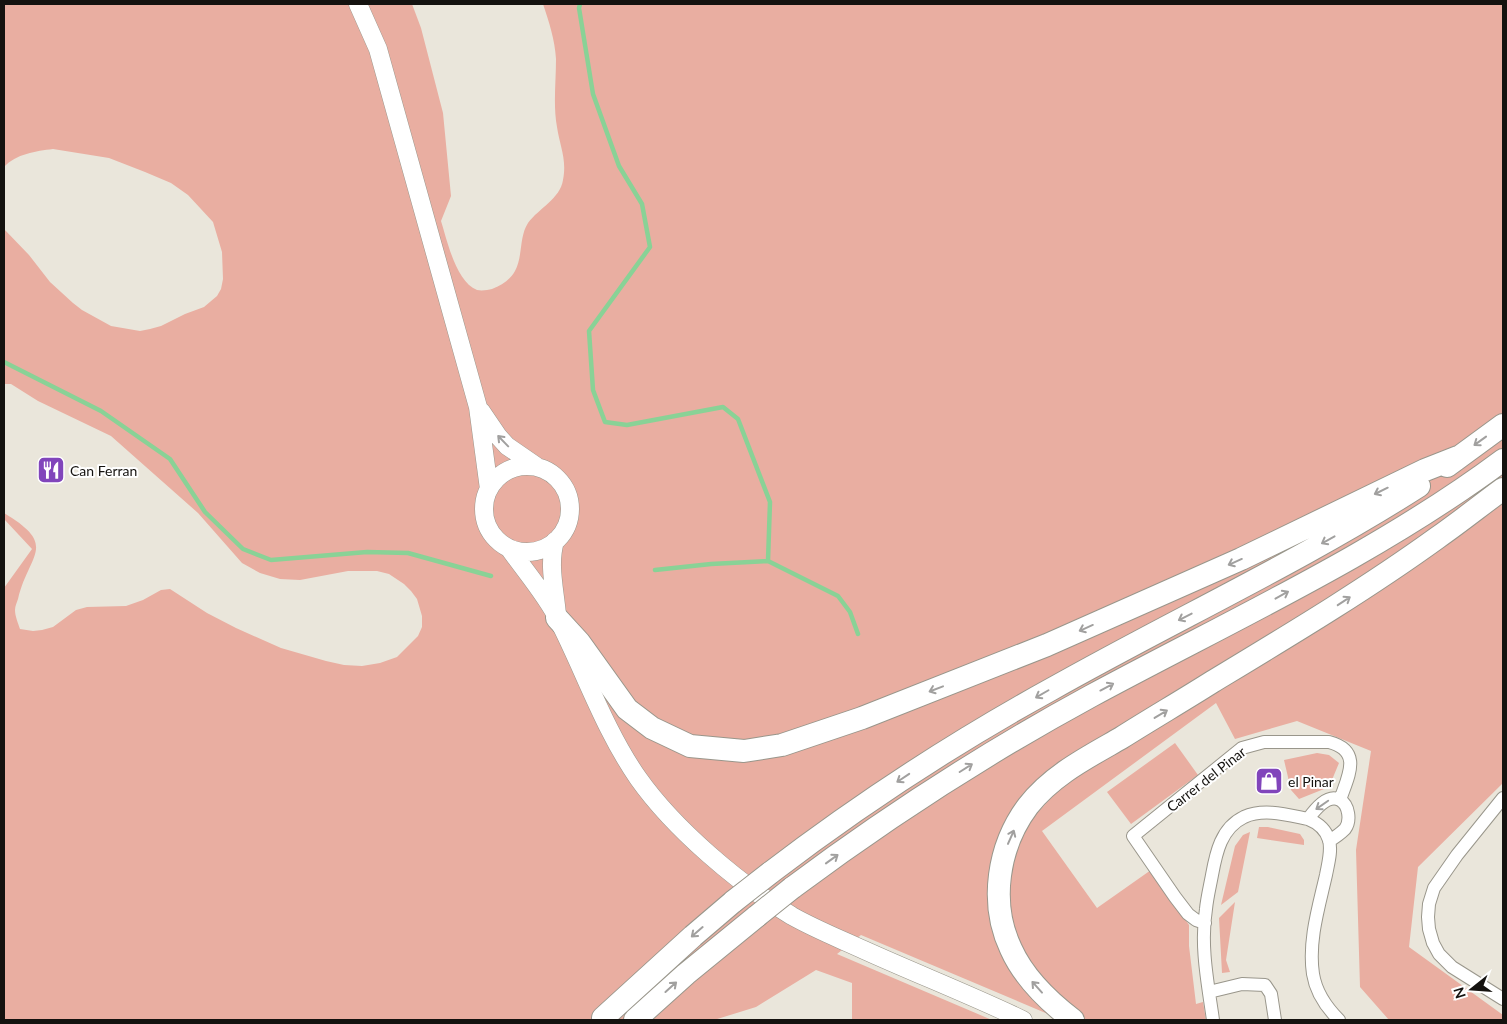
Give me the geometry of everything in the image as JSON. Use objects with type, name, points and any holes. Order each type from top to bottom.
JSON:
[{"type":"highway","points":[[603,1018],[734,900],[809,843],[917,769],[973,733],[1058,685],[1336,536],[1430,480],[1503,425]]},
{"type":"highway","points":[[557,618],[579,642],[627,708],[652,728],[690,746],[744,751],[782,745],[862,718],[1047,645],[1242,559],[1425,470],[1458,458]]},
{"type":"highway","points":[[635,1020],[686,974],[792,888],[862,837],[943,782],[1089,697],[1342,563],[1445,500],[1503,460]]},
{"type":"highway","points":[[1073,1020],[1050,1002],[1020,966],[1011,949],[1000,914],[999,880],[1005,851],[1016,826],[1029,805],[1049,785],[1079,763],[1261,653],[1365,587],[1438,537],[1503,489]]},
{"type":"main road","points":[[358,4],[378,49],[478,407],[489,489]]},
{"type":"main road","points":[[478,407],[507,446],[537,466],[551,472],[564,487],[568,496],[570,505],[569,519],[563,532],[547,547],[532,552],[524,552],[509,548],[499,542],[492,534],[485,520],[484,504],[492,483],[506,471],[517,466],[537,466]]},
{"type":"main road","points":[[555,541],[551,565],[557,618]]},
{"type":"main road","points":[[509,548],[557,618],[615,741],[639,779],[666,811],[703,849],[765,898],[806,923],[928,979],[982,1000],[1023,1020]]},
{"type":"street","name":"Carrer del Pinar","points":[[1205,923],[1196,920],[1188,914],[1133,836],[1242,748],[1264,742],[1329,742],[1344,748],[1348,754],[1350,771],[1340,800]]},
{"type":"street","points":[[1503,798],[1457,855],[1434,888],[1429,904],[1428,923],[1433,943],[1452,967],[1503,999]]},
{"type":"street","points":[[1308,819],[1326,801],[1340,800],[1347,811],[1348,822],[1345,828],[1329,841]]},
{"type":"street","points":[[1213,1020],[1205,954],[1205,923],[1217,850],[1229,828],[1243,818],[1266,812],[1308,819],[1321,827],[1329,841],[1329,857],[1312,943],[1312,964],[1313,976],[1321,997],[1327,1008],[1339,1020]]},
{"type":"street","points":[[1209,992],[1242,984],[1265,985],[1270,994],[1275,1020]]},
{"type":"shaded area","points":[[4,4],[412,4],[421,28],[443,113],[451,196],[441,221],[453,260],[463,279],[470,286],[481,290],[499,286],[513,274],[519,259],[525,228],[558,193],[563,180],[564,159],[555,110],[556,59],[551,31],[543,4],[1503,4],[1503,783],[1418,867],[1409,947],[1503,1015],[1503,1020],[1389,1020],[1360,987],[1356,850],[1371,751],[1297,721],[1235,739],[1216,703],[1042,831],[1097,908],[1151,870],[1189,925],[1189,946],[1196,1004],[1203,1002],[1206,1020],[1086,1020],[1061,1001],[1024,955],[1011,923],[1009,873],[1024,827],[1067,781],[1200,702],[1163,705],[1105,739],[1040,782],[1006,825],[992,890],[997,928],[1012,964],[1036,995],[1056,1013],[1055,1017],[861,935],[837,954],[992,1020],[852,1020],[852,983],[816,970],[756,1007],[714,1020],[4,1020],[4,588],[32,549],[4,519],[4,513],[21,524],[31,534],[36,543],[36,551],[15,607],[20,629],[42,630],[53,627],[76,610],[87,607],[126,606],[143,600],[161,590],[170,589],[207,613],[281,648],[344,665],[362,666],[380,663],[397,657],[418,636],[422,627],[422,616],[417,599],[411,591],[389,574],[377,571],[348,571],[300,580],[280,579],[260,573],[242,563],[198,513],[111,436],[38,401],[11,384],[4,384],[4,229],[29,255],[50,282],[73,303],[111,326],[140,331],[161,326],[204,307],[217,296],[223,279],[222,252],[213,222],[188,195],[171,183],[109,158],[53,149],[20,156],[4,167]]},
{"type":"shaded area","points":[[1175,743],[1198,775],[1131,824],[1107,792]]},
{"type":"shaded area","points":[[1317,753],[1329,755],[1339,763],[1329,787],[1299,799],[1291,790],[1284,760]]},
{"type":"shaded area","points":[[1259,827],[1268,827],[1300,834],[1304,840],[1304,845],[1257,838]]},
{"type":"shaded area","points":[[1250,832],[1238,892],[1221,905],[1235,846],[1243,835]]},
{"type":"shaded area","points":[[1235,902],[1226,960],[1230,972],[1222,973],[1219,918]]},
{"type":"waterway","points":[[580,4],[579,8],[593,94],[619,166],[642,204],[650,247],[589,331],[593,390],[605,422],[627,425],[723,407],[738,419],[770,502],[768,561],[838,596],[850,612],[858,634]]},
{"type":"waterway","points":[[4,362],[101,411],[170,459],[205,512],[243,549],[271,560],[367,552],[408,553],[491,576]]},
{"type":"waterway","points":[[655,570],[711,564],[768,561]]},
{"type":"place","name":"Can Ferran","points":[[51,470]]},
{"type":"place","name":"el Pinar","points":[[1269,781]]}]
